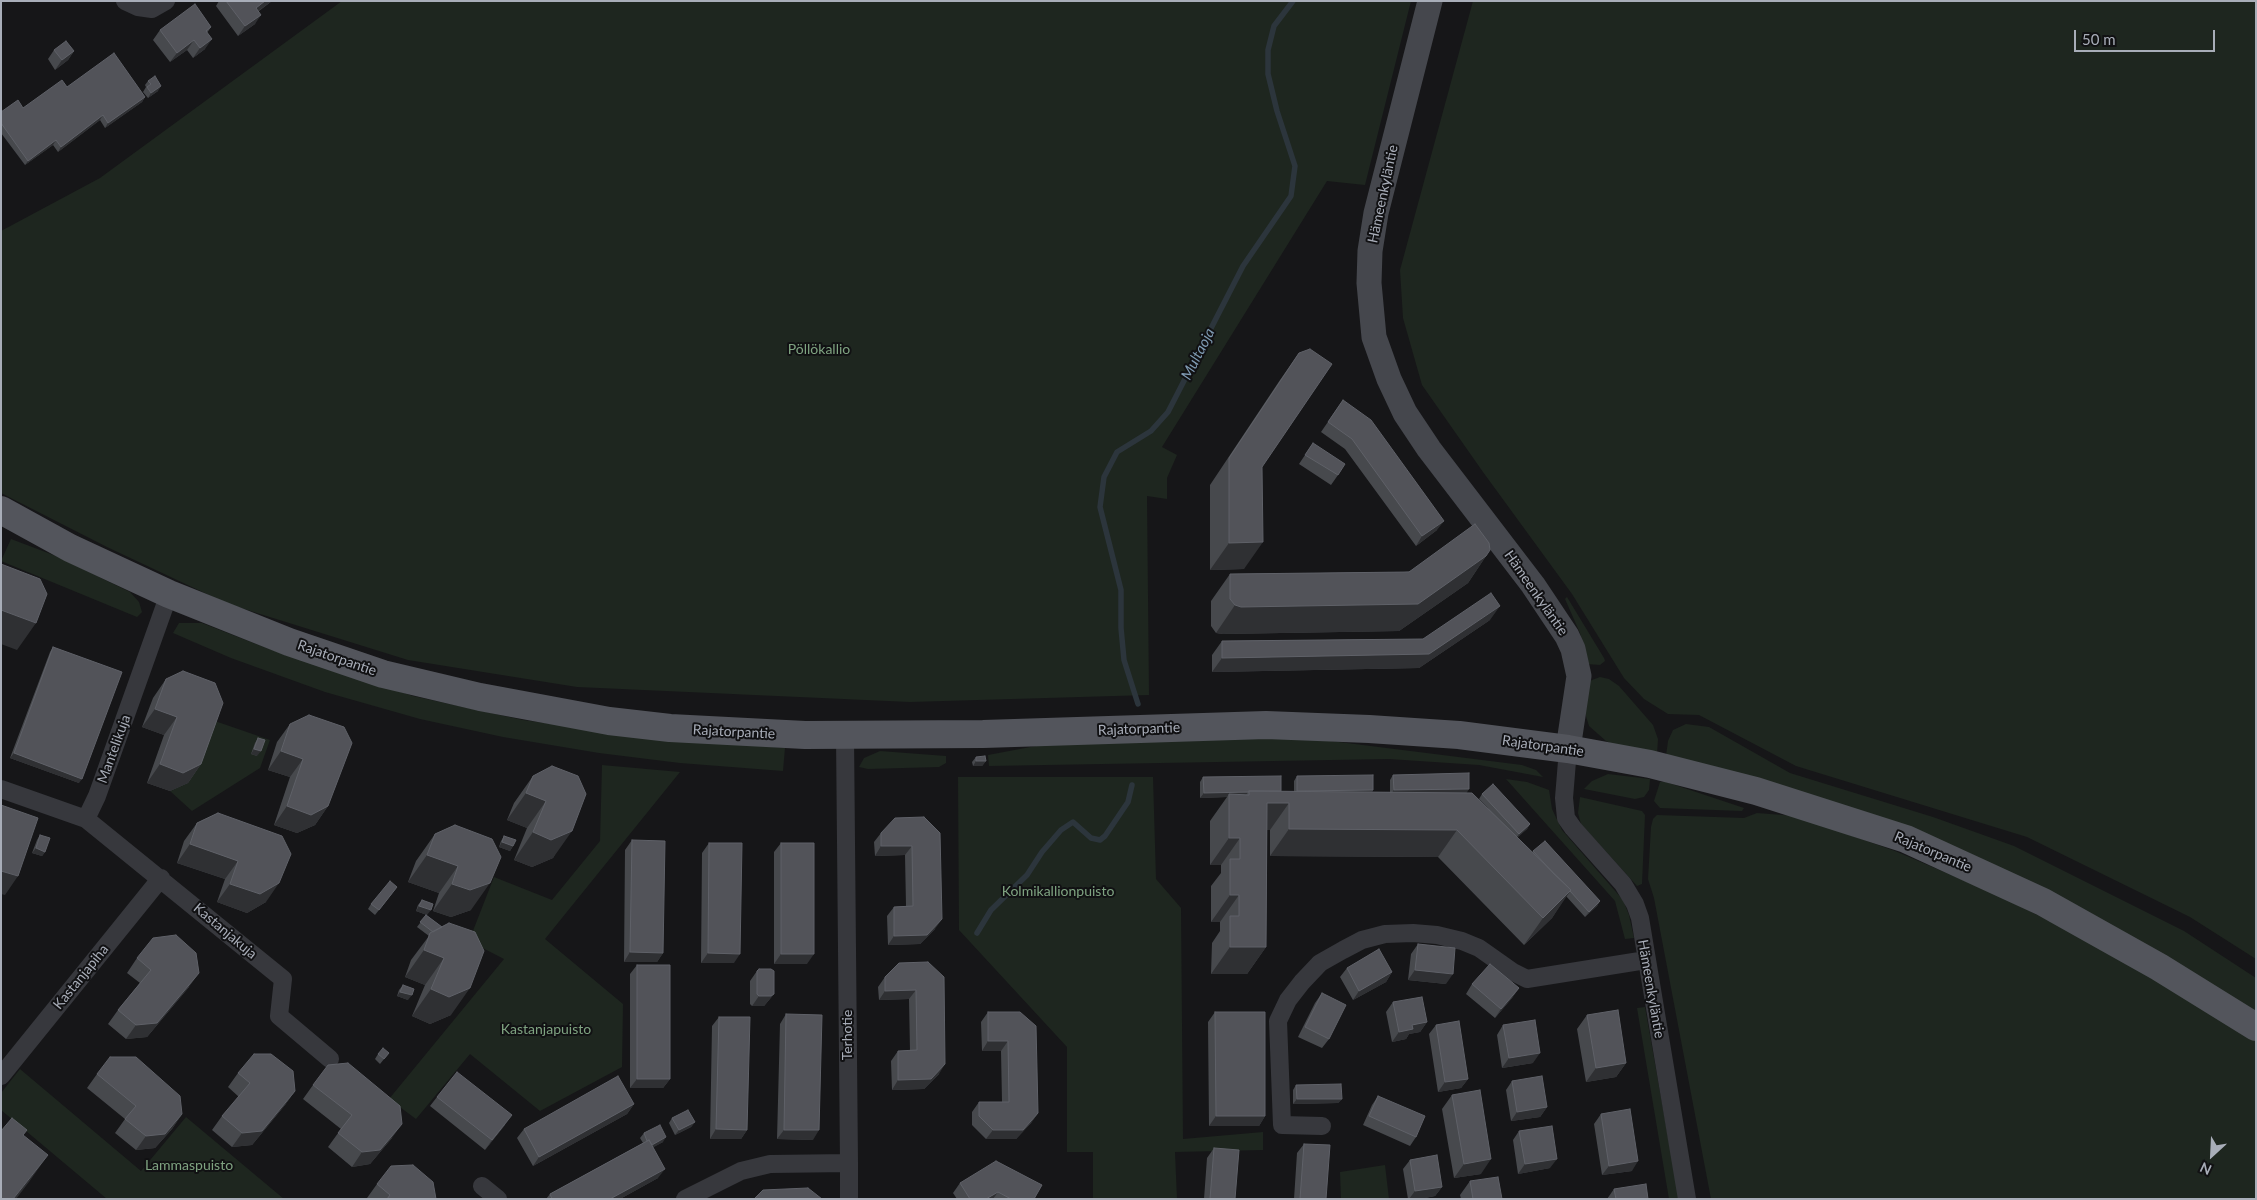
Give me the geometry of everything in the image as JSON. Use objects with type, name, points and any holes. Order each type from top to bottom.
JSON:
[{"type":"main road","name":"Rajatorpantie","points":[[1,510],[70,548],[169,594],[288,642],[383,674],[553,712],[670,728],[740,733],[845,735],[1003,733],[1266,725],[1459,735],[1568,749],[1650,764],[1730,783],[1906,839],[2043,902],[2159,967],[2256,1027]]},
{"type":"street","points":[[126,1],[138,7],[152,9],[166,1]]},
{"type":"street","name":"Hämeenkyläntie","points":[[1430,1],[1376,213],[1370,250],[1369,283],[1374,337],[1389,379],[1405,413],[1429,449],[1533,585],[1567,636],[1573,649],[1579,676],[1568,749],[1564,798],[1566,818],[1623,884],[1632,898],[1640,918],[1687,1199]]},
{"type":"street","name":"Mantelikuja","points":[[86,819],[99,792],[169,594]]},
{"type":"street","name":"Terhotie","points":[[845,735],[849,1199]]},
{"type":"street","points":[[1,789],[86,819]]},
{"type":"street","name":"Kastanjakuja","points":[[86,819],[283,979],[279,1016],[330,1059]]},
{"type":"street","name":"Kastanjapiha","points":[[1,1076],[161,878]]},
{"type":"street","points":[[1322,1126],[1282,1125],[1278,1022],[1288,1000],[1320,963],[1362,940],[1385,934],[1413,933],[1462,941],[1479,948],[1513,972],[1527,979],[1646,960]]},
{"type":"street","points":[[685,1199],[741,1171],[770,1164],[849,1163]]},
{"type":"street","points":[[482,1186],[498,1199]]},
{"type":"green space","name":"Pöllökallio","points":[[342,1],[1411,1],[1365,185],[1327,181],[1162,447],[1177,455],[1167,478],[1167,499],[1147,496],[1149,695],[910,702],[577,687],[408,660],[228,604],[107,547],[1,493],[1,231],[100,178]]},
{"type":"green space","points":[[1473,1],[2256,1],[2256,959],[2190,917],[2027,837],[1796,766],[1699,715],[1668,714],[1644,699],[1624,678],[1572,594],[1422,385],[1403,318],[1400,270]]},
{"type":"green space","points":[[11,539],[56,556],[130,592],[139,602],[142,612],[137,617],[1,561]]},
{"type":"green space","points":[[1567,597],[1604,658],[1605,661],[1600,665],[1587,664],[1580,633],[1565,599]]},
{"type":"green space","points":[[179,623],[202,623],[269,649],[413,696],[523,720],[648,737],[785,748],[783,771],[680,763],[599,753],[503,737],[420,719],[325,692],[231,658],[173,633]]},
{"type":"green space","points":[[1600,677],[1609,679],[1619,686],[1653,725],[1658,739],[1657,754],[1618,747],[1606,741],[1589,726],[1585,713],[1587,682]]},
{"type":"green space","points":[[212,720],[270,740],[260,768],[192,811],[170,791],[188,783]]},
{"type":"green space","points":[[1686,724],[1709,727],[1790,773],[1933,817],[2014,846],[2184,931],[2256,978],[2256,1012],[2091,915],[1666,756],[1668,741],[1673,730]]},
{"type":"green space","points":[[1307,738],[1522,765],[1536,770],[1543,777],[1479,765],[1389,759],[989,766],[988,755],[1057,742]]},
{"type":"green space","points":[[880,751],[946,756],[946,763],[939,767],[868,769],[859,767],[864,758]]},
{"type":"green space","name":"Kastanjapuisto","points":[[602,765],[680,772],[545,939],[623,1004],[622,1067],[540,1111],[470,1054],[416,1119],[389,1099],[504,959],[469,941],[494,877],[552,900],[600,841]]},
{"type":"green space","points":[[1608,774],[1650,779],[1649,790],[1644,797],[1635,799],[1584,789],[1592,781]]},
{"type":"green space","name":"Kolmikallionpuisto","points":[[958,777],[1153,777],[1156,879],[1181,908],[1183,1139],[1263,1132],[1263,1150],[1175,1152],[1177,1199],[1093,1199],[1093,1152],[1067,1152],[1067,1047],[959,930]]},
{"type":"green space","points":[[1506,779],[1527,782],[1549,790],[1552,809],[1562,830],[1623,900],[1629,915],[1634,938],[1625,939],[1615,901]]},
{"type":"green space","points":[[1660,782],[1666,782],[1744,808],[1742,811],[1660,808],[1654,801]]},
{"type":"green space","points":[[1580,797],[1642,811],[1645,815],[1642,884],[1637,886],[1581,824],[1578,813]]},
{"type":"green space","points":[[1757,813],[1796,816],[1895,851],[1991,892],[2098,945],[2256,1040],[2256,1199],[1711,1199],[1654,898],[1648,879],[1651,827],[1653,819],[1657,815],[1744,818]]},
{"type":"green space","points":[[1645,1007],[1679,1199],[1669,1199],[1637,1008]]},
{"type":"green space","name":"Lammaspuisto","points":[[20,1069],[141,1171],[186,1117],[284,1199],[107,1199],[1,1110],[1,1093]]},
{"type":"green space","points":[[1385,1165],[1389,1199],[1341,1199],[1340,1172]]},
{"type":"building","points":[[226,1],[265,1],[256,8],[261,15],[245,26]]},
{"type":"building","points":[[195,4],[211,27],[206,31],[212,39],[200,48],[194,40],[177,53],[160,30]]},
{"type":"building","points":[[66,41],[74,51],[62,60],[54,50]]},
{"type":"building","points":[[114,53],[145,97],[108,123],[103,115],[61,147],[56,140],[28,161],[1,123],[1,112],[18,100],[23,108],[62,80],[67,87]]},
{"type":"building","points":[[155,76],[161,86],[151,93],[147,87],[151,84],[148,81]]},
{"type":"building","points":[[1310,349],[1332,364],[1262,467],[1263,542],[1229,543],[1229,458],[1299,353]]},
{"type":"building","points":[[1343,400],[1371,420],[1444,521],[1422,536],[1352,439],[1328,422]]},
{"type":"building","points":[[1313,443],[1345,464],[1338,475],[1305,455]]},
{"type":"building","points":[[1475,524],[1489,543],[1490,550],[1486,556],[1418,604],[1241,607],[1235,605],[1230,599],[1230,574],[1409,572]]},
{"type":"building","points":[[1,564],[40,579],[47,594],[36,623],[1,610]]},
{"type":"building","points":[[1491,593],[1500,606],[1429,654],[1222,658],[1222,641],[1423,639]]},
{"type":"building","points":[[53,647],[122,672],[82,779],[14,753]]},
{"type":"building","points":[[183,671],[215,683],[223,703],[201,764],[183,773],[160,764],[177,717],[155,709],[166,679]]},
{"type":"building","points":[[309,715],[344,727],[352,743],[328,806],[311,815],[287,806],[303,759],[281,751],[290,724]]},
{"type":"building","points":[[258,738],[265,740],[261,751],[254,749]]},
{"type":"building","points":[[985,756],[986,761],[976,761],[976,757]]},
{"type":"building","points":[[552,766],[578,776],[586,794],[572,831],[551,840],[533,832],[546,801],[526,793],[533,776]]},
{"type":"building","points":[[1469,773],[1469,789],[1394,790],[1393,775]]},
{"type":"building","points":[[1373,775],[1373,790],[1297,791],[1297,776]]},
{"type":"building","points":[[1281,776],[1281,791],[1204,793],[1203,777]]},
{"type":"building","points":[[1493,784],[1530,824],[1519,834],[1482,794]]},
{"type":"building","points":[[1249,791],[1472,793],[1571,890],[1543,918],[1457,830],[1289,829],[1289,803],[1267,803],[1266,947],[1230,947],[1230,916],[1239,916],[1239,895],[1230,895],[1230,859],[1240,859],[1240,838],[1229,838],[1229,794],[1249,795]]},
{"type":"building","points":[[1,805],[38,818],[18,876],[1,871]]},
{"type":"building","points":[[218,813],[282,836],[291,854],[279,883],[260,894],[230,884],[238,861],[190,844],[197,823]]},
{"type":"building","points":[[924,817],[940,833],[942,919],[927,935],[894,936],[894,907],[913,906],[912,846],[881,846],[881,833],[895,818]]},
{"type":"building","points":[[455,825],[492,839],[501,857],[490,883],[470,890],[452,884],[458,866],[427,855],[435,834]]},
{"type":"building","points":[[40,835],[50,838],[45,852],[36,848]]},
{"type":"building","points":[[504,836],[516,840],[513,846],[502,842]]},
{"type":"building","points":[[632,840],[665,841],[663,953],[630,952]]},
{"type":"building","points":[[1545,841],[1600,901],[1589,912],[1571,890],[1533,851]]},
{"type":"building","points":[[709,843],[742,843],[740,954],[708,953]]},
{"type":"building","points":[[781,843],[814,843],[814,954],[781,954]]},
{"type":"building","points":[[390,881],[397,887],[379,910],[371,904]]},
{"type":"building","points":[[422,900],[433,904],[431,910],[419,906]]},
{"type":"building","points":[[426,915],[442,927],[433,932],[420,922]]},
{"type":"building","points":[[449,923],[475,932],[484,951],[470,988],[449,997],[431,989],[444,958],[424,950],[430,933]]},
{"type":"building","points":[[176,935],[196,953],[199,973],[157,1023],[136,1025],[118,1010],[151,970],[137,958],[153,938]]},
{"type":"building","points":[[1418,944],[1455,948],[1453,974],[1415,970]]},
{"type":"building","points":[[1379,949],[1392,972],[1359,991],[1347,968]]},
{"type":"building","points":[[928,962],[944,977],[945,1064],[931,1079],[898,1080],[898,1051],[917,1050],[916,990],[885,991],[885,977],[899,963]]},
{"type":"building","points":[[1490,964],[1519,988],[1501,1009],[1472,984]]},
{"type":"building","points":[[637,965],[670,965],[670,1079],[637,1079]]},
{"type":"building","points":[[759,969],[771,969],[774,971],[774,994],[771,996],[759,996],[757,994],[757,971]]},
{"type":"building","points":[[403,985],[414,989],[412,995],[400,992]]},
{"type":"building","points":[[1322,993],[1346,1005],[1329,1039],[1305,1027]]},
{"type":"building","points":[[1422,997],[1427,1022],[1412,1025],[1413,1029],[1399,1032],[1393,1002]]},
{"type":"building","points":[[1618,1010],[1626,1063],[1596,1068],[1587,1015]]},
{"type":"building","points":[[988,1012],[1020,1012],[1036,1026],[1038,1113],[1023,1130],[993,1130],[979,1116],[979,1102],[1009,1102],[1008,1041],[988,1041]]},
{"type":"building","points":[[1215,1012],[1265,1012],[1265,1116],[1216,1116]]},
{"type":"building","points":[[786,1014],[822,1015],[819,1130],[784,1130]]},
{"type":"building","points":[[719,1017],[750,1017],[747,1130],[716,1129]]},
{"type":"building","points":[[1535,1020],[1540,1053],[1509,1058],[1503,1025]]},
{"type":"building","points":[[1459,1021],[1468,1079],[1445,1082],[1436,1025]]},
{"type":"building","points":[[383,1048],[389,1053],[384,1059],[378,1054]]},
{"type":"building","points":[[254,1054],[271,1054],[293,1071],[295,1091],[262,1131],[242,1133],[222,1116],[250,1083],[238,1073]]},
{"type":"building","points":[[110,1057],[136,1057],[180,1096],[182,1114],[165,1134],[146,1136],[125,1119],[136,1106],[97,1074]]},
{"type":"building","points":[[348,1063],[400,1106],[402,1124],[380,1150],[362,1152],[338,1133],[352,1115],[313,1085],[328,1065]]},
{"type":"building","points":[[457,1072],[512,1115],[492,1140],[437,1097]]},
{"type":"building","points":[[618,1076],[634,1104],[539,1157],[524,1129]]},
{"type":"building","points":[[1542,1076],[1547,1107],[1517,1112],[1512,1081]]},
{"type":"building","points":[[1341,1084],[1342,1099],[1297,1099],[1296,1085]]},
{"type":"building","points":[[1480,1090],[1491,1159],[1464,1164],[1452,1095]]},
{"type":"building","points":[[1378,1096],[1425,1116],[1416,1137],[1369,1116]]},
{"type":"building","points":[[1630,1109],[1638,1161],[1609,1166],[1601,1114]]},
{"type":"building","points":[[688,1110],[695,1122],[679,1130],[672,1118]]},
{"type":"building","points":[[12,1118],[27,1130],[23,1135],[48,1155],[13,1199],[1,1199],[1,1131]]},
{"type":"building","points":[[660,1125],[666,1137],[652,1145],[649,1140],[647,1141],[644,1133]]},
{"type":"building","points":[[1552,1126],[1557,1159],[1525,1164],[1519,1131]]},
{"type":"building","points":[[649,1140],[665,1169],[610,1199],[552,1199],[550,1194]]},
{"type":"building","points":[[1304,1144],[1330,1145],[1326,1199],[1300,1199]]},
{"type":"building","points":[[1214,1148],[1239,1150],[1235,1199],[1210,1199]]},
{"type":"building","points":[[1437,1155],[1442,1187],[1415,1191],[1410,1160]]},
{"type":"building","points":[[996,1161],[1042,1185],[1034,1199],[1011,1199],[998,1192],[986,1199],[970,1199],[960,1183]]},
{"type":"building","points":[[413,1165],[433,1182],[436,1199],[387,1199],[390,1195],[377,1184],[391,1166]]},
{"type":"building","points":[[1498,1177],[1502,1199],[1473,1199],[1470,1181]]},
{"type":"building","points":[[1646,1184],[1648,1199],[1616,1199],[1614,1189]]},
{"type":"building","points":[[808,1188],[822,1199],[754,1199],[763,1190]]},
{"type":"waterway","name":"Multaoja","points":[[1138,704],[1124,660],[1121,628],[1121,590],[1100,507],[1104,477],[1117,452],[1151,431],[1168,412],[1243,266],[1291,196],[1295,166],[1277,111],[1268,74],[1268,50],[1274,26],[1293,1]]},
{"type":"waterway","name":"Multaoja","points":[[977,933],[991,910],[1027,875],[1042,852],[1061,830],[1073,822],[1091,838],[1100,840],[1105,836],[1128,802],[1132,785]]}]
